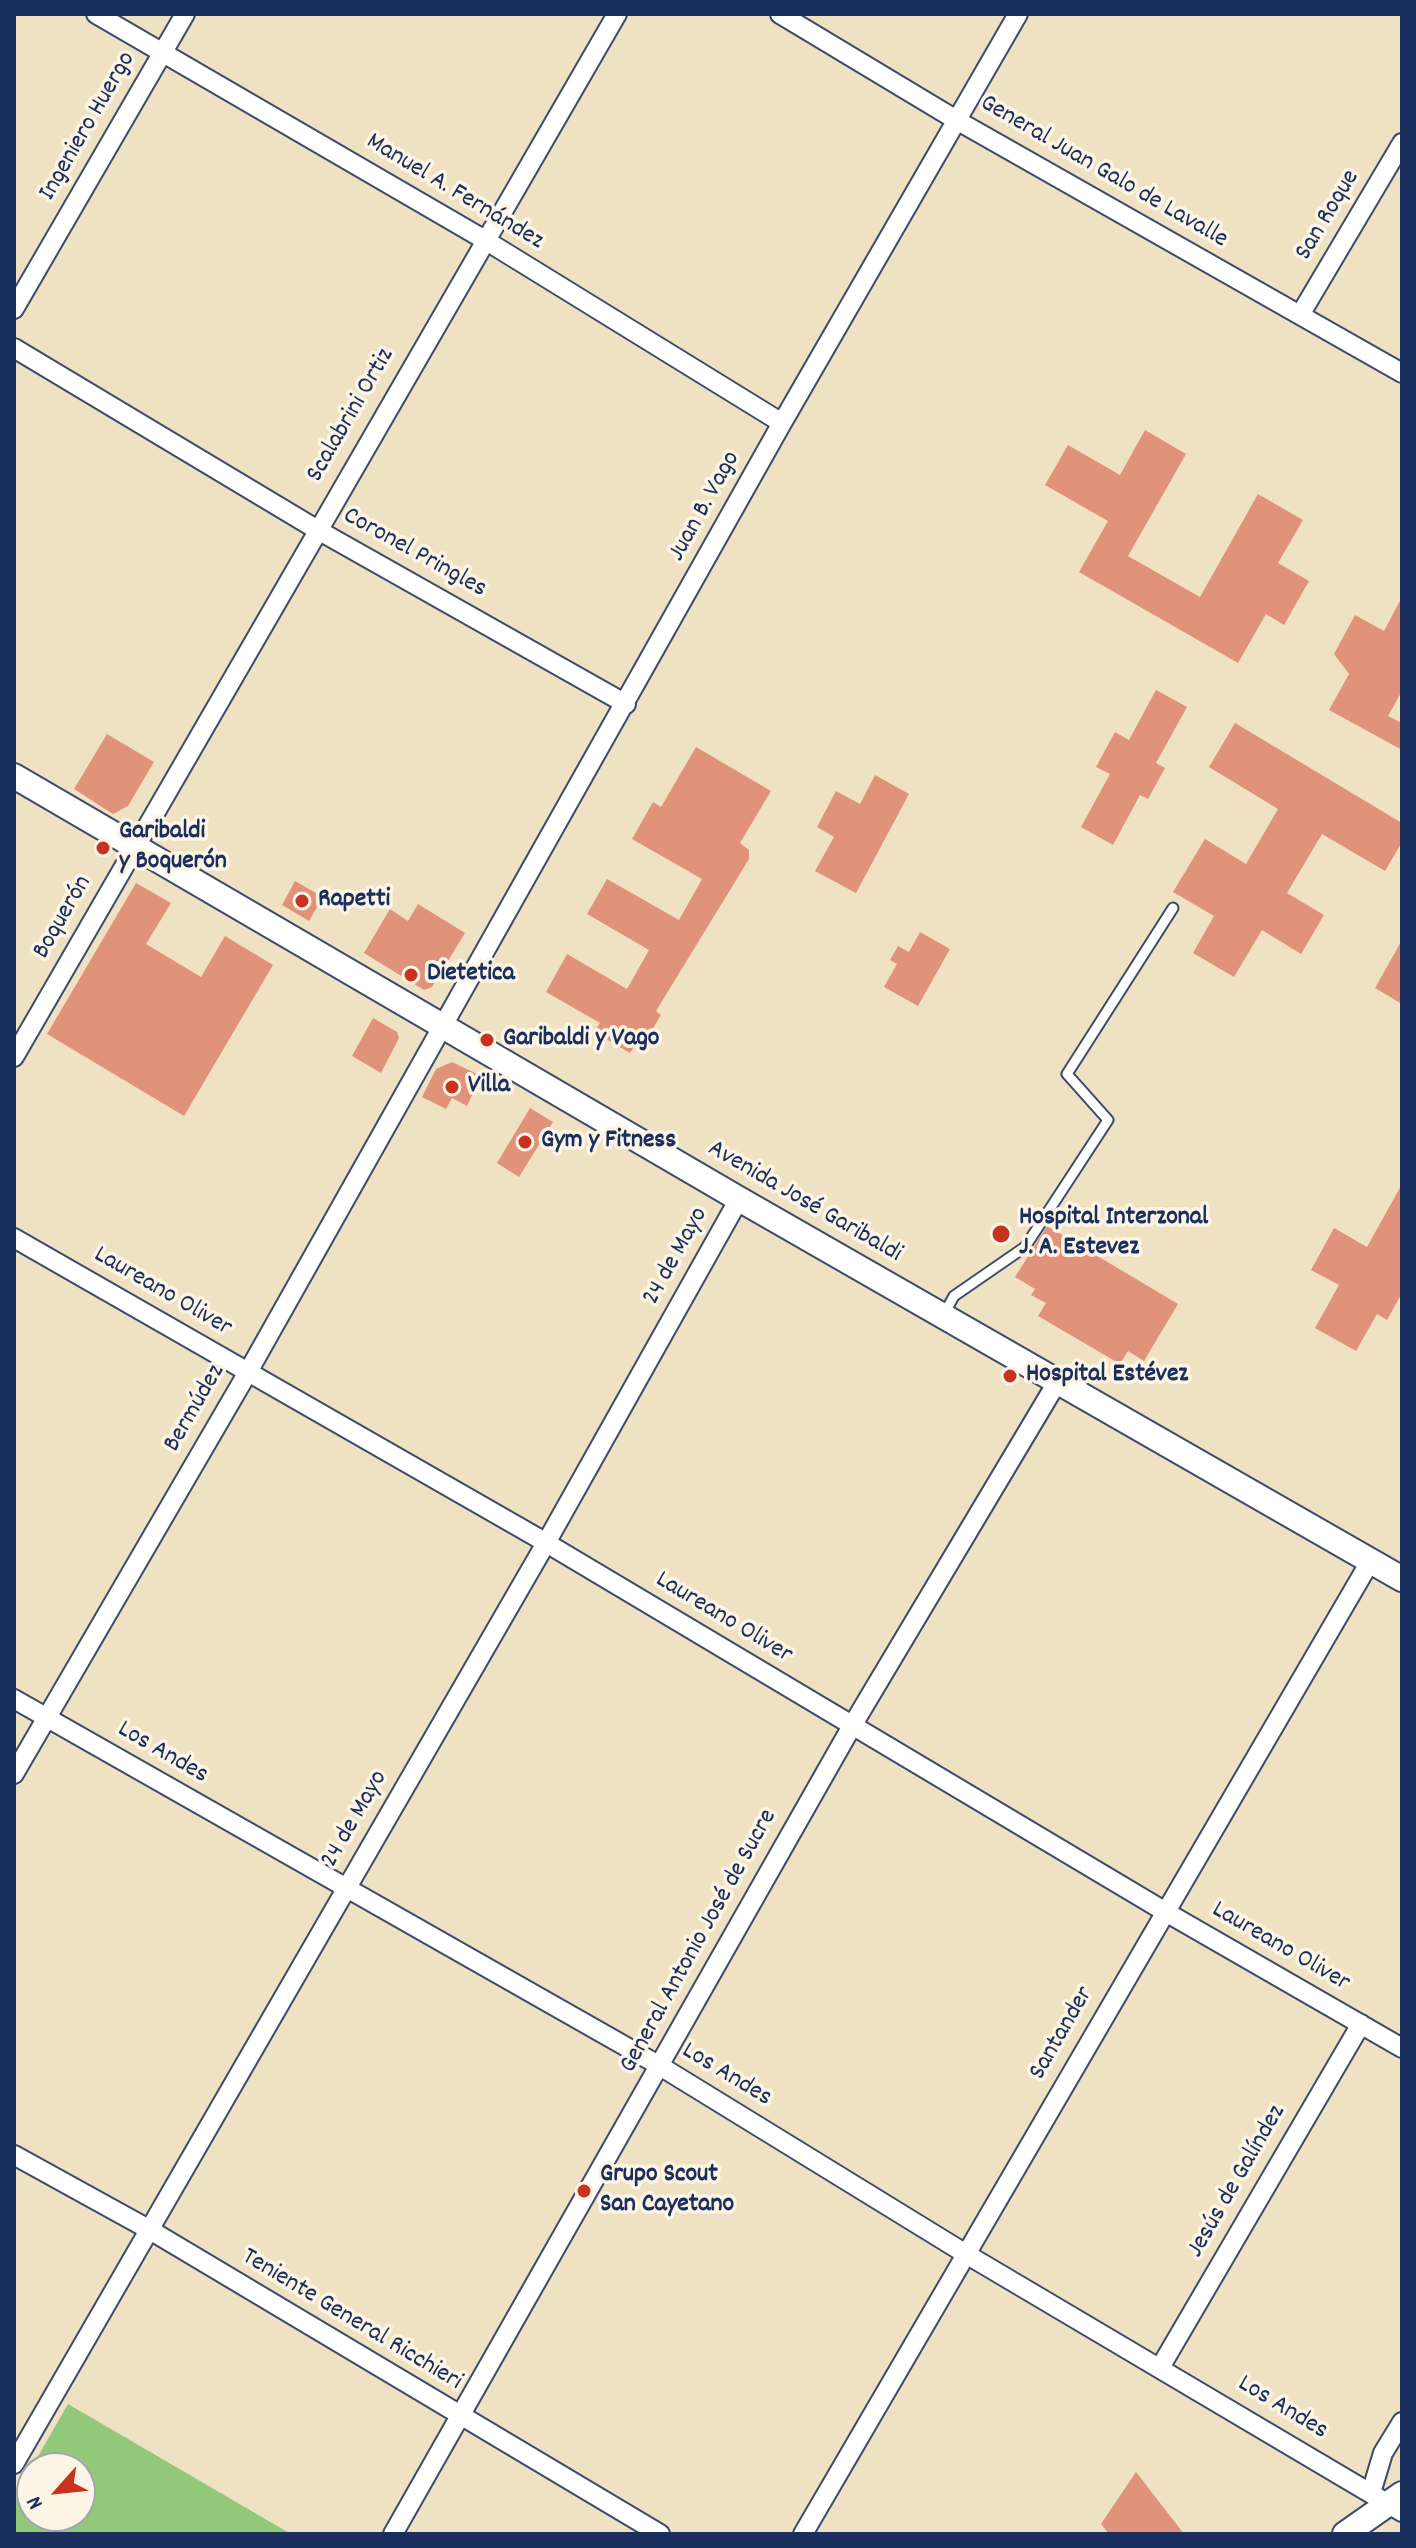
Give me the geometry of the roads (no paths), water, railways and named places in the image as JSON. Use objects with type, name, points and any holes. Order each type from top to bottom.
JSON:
[{"type":"main road","name":"Avenida José Garibaldi","points":[[14,776],[739,1199],[1059,1379],[1402,1579]]},
{"type":"main road","points":[[1345,2534],[1391,2501]]},
{"type":"street","name":"Manuel A. Fernández","points":[[96,14],[485,240],[782,423]]},
{"type":"street","name":"Ingeniero Huergo","points":[[14,309],[185,14]]},
{"type":"street","name":"Scalabrini Ortiz","points":[[135,845],[617,14]]},
{"type":"street","name":"General Juan Galo de Lavalle","points":[[780,14],[958,121],[1402,373]]},
{"type":"street","name":"Juan B. Vago","points":[[443,1027],[782,423],[1018,14]]},
{"type":"street","name":"San Roque","points":[[1300,315],[1402,143]]},
{"type":"street","name":"Coronel Pringles","points":[[14,348],[316,529],[626,704]]},
{"type":"street","name":"Boquerón","points":[[14,1057],[135,845]]},
{"type":"street","name":"Bermúdez","points":[[14,1774],[248,1372],[443,1027]]},
{"type":"street","name":"24 de Mayo","points":[[14,2464],[546,1543],[739,1199]]},
{"type":"street","name":"Laureano Oliver","points":[[14,1238],[546,1543],[1164,1911],[1402,2048]]},
{"type":"street","name":"General Antonio José de Sucre","points":[[393,2534],[852,1726],[1059,1379]]},
{"type":"street","name":"Santander","points":[[803,2534],[1371,1560]]},
{"type":"street","name":"Los Andes","points":[[14,1699],[660,2066],[966,2254],[1391,2501]]},
{"type":"street","name":"Jesús de Galíndez","points":[[1161,2366],[1361,2024]]},
{"type":"street","name":"Teniente General Ricchieri","points":[[14,2155],[150,2230],[660,2534]]},
{"type":"street","points":[[1391,2501],[1383,2453],[1402,2422]]},
{"type":"lane","points":[[944,1314],[954,1296],[1025,1247],[1108,1120],[1067,1074],[1173,908]]},
{"type":"place","name":"Garibaldi y Boquerón","points":[[103,848]]},
{"type":"place","name":"Rapetti","points":[[302,901]]},
{"type":"place","name":"Dietetica","points":[[411,975]]},
{"type":"place","name":"Garibaldi y Vago","points":[[487,1040]]},
{"type":"place","name":"Villa","points":[[452,1087]]},
{"type":"place","name":"Gym y Fitness","points":[[525,1142]]},
{"type":"place","name":"Hospital Interzonal J. A. Estevez","points":[[1001,1234]]},
{"type":"place","name":"Hospital Estévez","points":[[1010,1376]]},
{"type":"place","name":"Grupo Scout San Cayetano","points":[[584,2191]]}]
